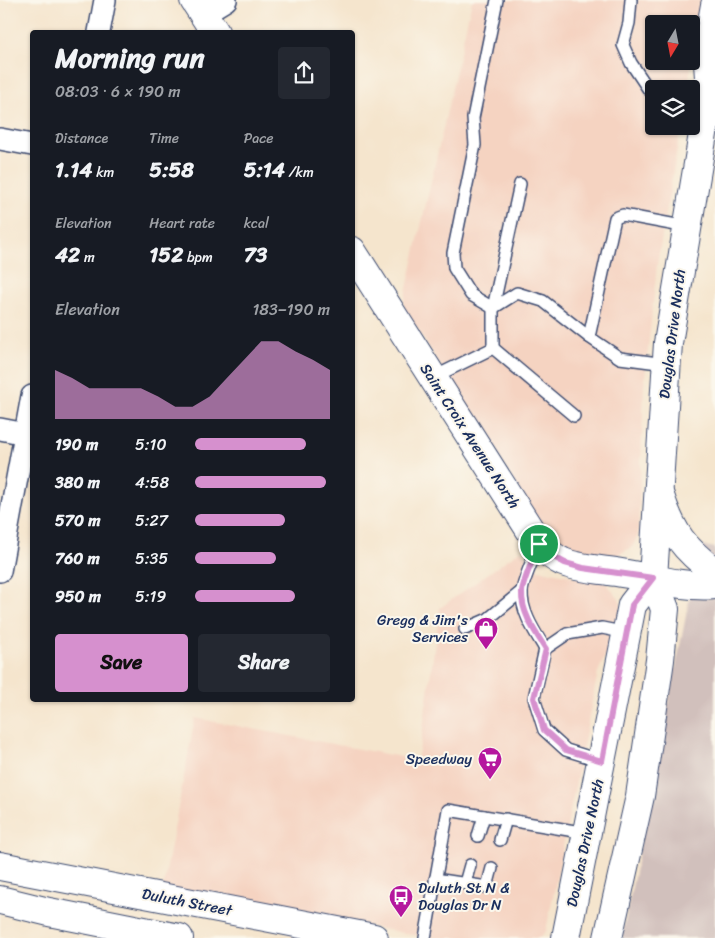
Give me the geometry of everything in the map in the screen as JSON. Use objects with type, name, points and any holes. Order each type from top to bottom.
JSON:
[{"type":"street","points":[[99,30],[105,0]]},
{"type":"street","name":"Douglas Drive North","points":[[608,938],[640,796],[660,660],[665,609],[653,578],[666,364],[673,304],[687,227],[707,91],[707,49],[715,4]]},
{"type":"street","points":[[0,139],[30,145]]},
{"type":"street","name":"Saint Croix Avenue North","points":[[355,256],[539,544],[552,556],[565,563],[583,568],[687,585],[715,585]]},
{"type":"street","points":[[0,571],[30,409]]},
{"type":"street","points":[[0,429],[26,434]]},
{"type":"street","points":[[658,491],[667,520],[681,542],[695,557],[715,572]]},
{"type":"street","name":"Douglas Drive North","points":[[566,938],[632,605],[653,578]]},
{"type":"street","name":"Duluth Street","points":[[0,866],[374,938]]},
{"type":"street","points":[[0,900],[49,912],[179,938]]},
{"type":"lane","points":[[493,308],[471,295],[454,268],[453,253],[475,145],[473,118],[497,0]]},
{"type":"lane","points":[[631,0],[630,23],[624,45],[631,63],[645,83]]},
{"type":"lane","points":[[520,184],[493,308],[493,348],[574,416]]},
{"type":"lane","points":[[589,338],[615,218],[623,215],[687,227]]},
{"type":"lane","points":[[493,308],[517,293],[543,301],[589,338],[620,358],[666,364]]},
{"type":"lane","points":[[432,378],[493,348]]},
{"type":"lane","points":[[465,629],[488,619],[522,591],[539,544]]},
{"type":"lane","points":[[522,591],[532,628],[546,649]]},
{"type":"lane","points":[[602,761],[566,750],[544,730],[534,698],[546,649],[567,634],[602,628],[627,632]]},
{"type":"lane","points":[[425,938],[448,810],[587,833]]},
{"type":"lane","points":[[478,836],[484,816]]},
{"type":"lane","points":[[500,840],[506,819]]},
{"type":"lane","points":[[465,884],[470,865]]},
{"type":"lane","points":[[435,878],[486,887],[492,868]]},
{"type":"shaded area","points":[[472,0],[703,0],[700,17],[700,15],[645,15],[645,70],[690,70],[689,80],[645,80],[645,135],[679,135],[657,265],[644,387],[638,535],[632,547],[610,559],[571,553],[551,540],[403,306]]},
{"type":"shaded area","points":[[700,545],[715,548],[715,938],[622,938]]},
{"type":"shaded area","points":[[521,550],[530,564],[539,570],[605,582],[619,599],[624,613],[598,672],[546,931],[539,938],[431,938],[163,888],[195,718],[417,760],[440,608]]},
{"type":"place","name":"Gregg & Jim's Services","points":[[486,650]]},
{"type":"place","name":"Speedway","points":[[490,780]]},
{"type":"place","name":"Duluth St N & Douglas Dr N","points":[[401,918]]},
{"type":"route","points":[[539,544],[552,556],[565,563],[583,568],[653,578],[632,605],[602,761],[566,750],[544,730],[534,698],[546,649],[532,628],[522,591],[539,544]]}]
